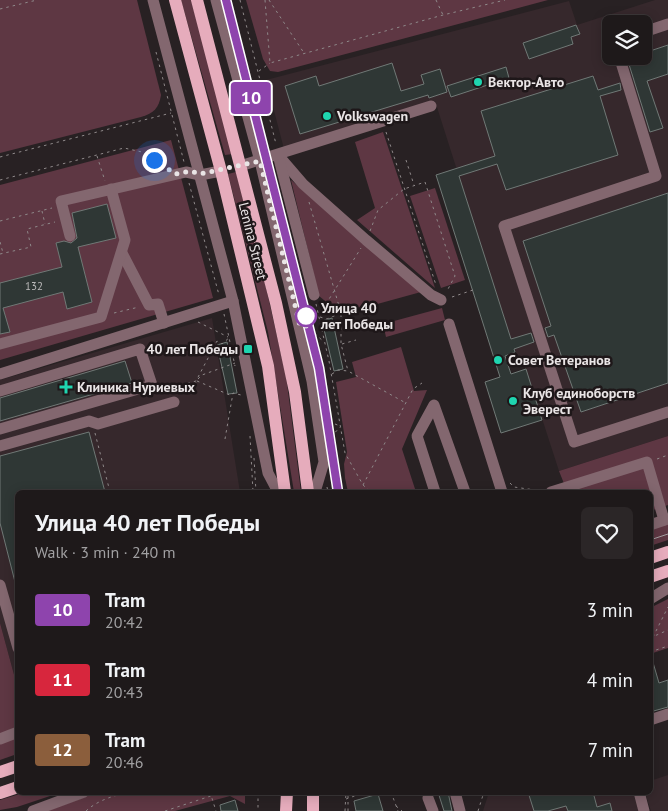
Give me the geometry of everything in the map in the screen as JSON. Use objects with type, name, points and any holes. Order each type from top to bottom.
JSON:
[{"type":"main road","name":"Lenina Street","points":[[175,0],[221,171],[268,366],[285,490]]},
{"type":"main road","name":"Lenina Street","points":[[197,0],[276,303],[295,392],[308,490]]},
{"type":"main road","points":[[221,171],[240,166]]},
{"type":"main road","points":[[653,557],[668,552]]},
{"type":"main road","points":[[653,576],[668,571]]},
{"type":"main road","points":[[0,772],[15,767]]},
{"type":"main road","points":[[0,793],[15,788]]},
{"type":"main road","points":[[313,795],[313,811]]},
{"type":"street","points":[[153,0],[188,173],[226,303],[268,473],[277,490]]},
{"type":"street","points":[[216,0],[260,161],[312,381],[324,462],[316,490]]},
{"type":"street","points":[[652,29],[668,24]]},
{"type":"street","points":[[622,65],[656,176],[504,226],[574,442],[668,412]]},
{"type":"street","points":[[240,166],[431,106]]},
{"type":"street","points":[[278,155],[314,295]]},
{"type":"street","points":[[278,155],[303,184],[431,295],[441,300]]},
{"type":"street","points":[[70,236],[61,201],[188,173],[221,171]]},
{"type":"street","points":[[0,344],[100,317],[126,240],[109,189]]},
{"type":"street","points":[[122,253],[149,305],[158,304],[164,323]]},
{"type":"street","points":[[0,374],[226,303]]},
{"type":"street","points":[[449,324],[501,490]]},
{"type":"street","points":[[99,343],[104,360]]},
{"type":"street","points":[[0,391],[140,349],[152,385],[0,429]]},
{"type":"street","points":[[53,358],[58,374]]},
{"type":"street","points":[[0,446],[89,421],[98,424],[174,402]]},
{"type":"street","points":[[434,490],[417,436],[434,405],[464,490]]},
{"type":"street","points":[[557,490],[647,462],[666,520],[653,524]]},
{"type":"street","points":[[0,585],[15,638]]},
{"type":"street","points":[[653,597],[668,588]]},
{"type":"street","points":[[653,719],[668,714]]},
{"type":"street","points":[[0,739],[15,733]]},
{"type":"street","points":[[32,811],[76,795]]},
{"type":"street","points":[[456,795],[460,811]]},
{"type":"street","points":[[639,795],[644,811]]},
{"type":"street","points":[[428,798],[433,811]]},
{"type":"path","points":[[0,9],[37,0]]},
{"type":"path","points":[[240,0],[278,155]]},
{"type":"path","points":[[265,0],[270,63]]},
{"type":"path","points":[[269,0],[304,53]]},
{"type":"path","points":[[436,0],[443,15]]},
{"type":"path","points":[[258,72],[270,63],[304,53],[506,0]]},
{"type":"path","points":[[188,173],[156,47],[171,113],[188,173],[226,303],[237,371]]},
{"type":"path","points":[[0,157],[174,112]]},
{"type":"path","points":[[383,122],[441,300]]},
{"type":"path","points":[[0,180],[124,148],[142,152],[188,173]]},
{"type":"path","points":[[97,155],[109,189]]},
{"type":"path","points":[[406,160],[414,185]]},
{"type":"path","points":[[404,189],[425,182],[455,276],[441,300]]},
{"type":"path","points":[[308,202],[341,313],[341,344],[348,371]]},
{"type":"path","points":[[0,221],[62,206]]},
{"type":"path","points":[[42,211],[45,225]]},
{"type":"path","points":[[0,254],[31,247],[27,229],[66,220]]},
{"type":"path","points":[[0,242],[3,254]]},
{"type":"path","points":[[441,300],[473,290]]},
{"type":"path","points":[[314,295],[326,342],[345,453],[362,485],[368,490]]},
{"type":"path","points":[[100,317],[149,305]]},
{"type":"path","points":[[319,317],[327,320],[341,313]]},
{"type":"path","points":[[187,316],[230,337],[238,365]]},
{"type":"path","points":[[300,326],[306,326],[326,342]]},
{"type":"path","points":[[194,391],[196,381],[217,341],[222,344],[230,337]]},
{"type":"path","points":[[341,344],[356,340]]},
{"type":"path","points":[[324,365],[329,361]]},
{"type":"path","points":[[161,398],[170,388],[196,381],[202,375],[235,363]]},
{"type":"path","points":[[332,375],[338,370],[348,371],[405,403]]},
{"type":"path","points":[[196,381],[233,396]]},
{"type":"path","points":[[362,485],[413,389],[422,383]]},
{"type":"path","points":[[225,439],[233,393],[242,395]]},
{"type":"path","points":[[94,422],[110,490]]},
{"type":"path","points":[[335,424],[341,426]]},
{"type":"path","points":[[330,438],[341,426]]},
{"type":"path","points":[[249,434],[253,490]]},
{"type":"path","points":[[253,437],[256,490]]},
{"type":"path","points":[[647,462],[668,455]]},
{"type":"path","points":[[508,481],[514,487],[536,490]]},
{"type":"path","points":[[653,637],[668,607]]},
{"type":"path","points":[[653,637],[668,630]]},
{"type":"path","points":[[653,651],[668,646]]},
{"type":"path","points":[[86,811],[106,798],[118,795]]},
{"type":"path","points":[[258,795],[258,811]]},
{"type":"path","points":[[347,811],[347,798],[356,795]]},
{"type":"path","points":[[392,795],[398,811]]},
{"type":"path","points":[[478,811],[483,795]]},
{"type":"path","points":[[165,811],[212,796],[216,811]]},
{"type":"path","points":[[395,805],[402,811]]},
{"type":"shaded area","points":[[0,0],[137,0],[161,95],[157,107],[153,112],[141,117],[0,153]]},
{"type":"shaded area","points":[[181,0],[191,0],[233,154],[225,155]]},
{"type":"shaded area","points":[[246,0],[548,0],[278,72],[270,71],[263,59]]},
{"type":"shaded area","points":[[655,0],[668,0],[668,436],[559,471],[526,369],[514,349],[435,101],[284,149],[266,80],[569,1],[577,25],[602,17],[602,65],[652,65],[652,15],[608,15]]},
{"type":"shaded area","points":[[383,132],[435,288],[357,220],[375,208],[355,142]]},
{"type":"shaded area","points":[[171,140],[213,298],[0,360],[0,185]]},
{"type":"shaded area","points":[[236,172],[262,270],[286,376],[301,490],[294,490],[268,332],[228,174]]},
{"type":"shaded area","points":[[291,180],[421,292],[341,314],[319,296]]},
{"type":"shaded area","points":[[435,188],[465,280],[441,288],[410,196]]},
{"type":"shaded area","points":[[442,308],[445,320],[386,337],[383,324]]},
{"type":"shaded area","points":[[212,318],[240,490],[15,490],[15,678],[0,623],[0,380]]},
{"type":"shaded area","points":[[401,347],[414,391],[427,390],[402,449],[415,490],[348,490],[344,464],[347,452],[336,382],[356,377],[352,362]]},
{"type":"shaded area","points":[[668,436],[668,505],[653,510],[653,490],[567,490],[559,471]]},
{"type":"shaded area","points":[[668,522],[668,540],[653,545],[653,527]]},
{"type":"shaded area","points":[[668,599],[668,648],[653,653],[653,606]]},
{"type":"shaded area","points":[[0,623],[15,678],[15,727],[0,735]]},
{"type":"shaded area","points":[[15,738],[15,755],[0,760],[0,744]]},
{"type":"shaded area","points":[[668,775],[668,811],[651,811],[646,795],[653,795],[653,780]]},
{"type":"shaded area","points":[[16,795],[53,795],[17,807],[0,810],[0,800]]},
{"type":"shaded area","points":[[91,795],[245,795],[245,804],[230,796],[175,811],[47,811]]},
{"type":"shaded area","points":[[488,795],[634,795],[639,811],[483,811]]},
{"type":"building","points":[[576,25],[580,34],[571,37],[573,44],[529,59],[523,43]]},
{"type":"building","points":[[668,45],[668,74],[647,81],[663,128],[650,132],[629,65],[652,65],[652,50]]},
{"type":"building","name":"Volkswagen","points":[[392,63],[401,91],[424,84],[421,75],[440,69],[447,92],[429,98],[428,95],[300,134],[285,86],[316,76],[319,86]]},
{"type":"building","name":"Вектор-Авто","points":[[506,67],[509,78],[451,97],[447,86]]},
{"type":"building","points":[[593,76],[598,90],[620,83],[621,90],[600,96],[618,155],[506,190],[497,164],[459,176],[511,339],[531,333],[534,342],[514,349],[515,352],[505,356],[511,374],[526,369],[542,420],[501,433],[485,382],[500,377],[436,175],[495,156],[481,111]]},
{"type":"building","points":[[668,193],[668,383],[581,412],[554,335],[548,337],[545,328],[551,326],[523,241]]},
{"type":"building","points":[[107,204],[116,238],[78,247],[92,302],[67,309],[63,292],[3,308],[10,332],[0,334],[0,283],[62,267],[56,243],[64,241],[71,243],[77,238],[72,213]]},
{"type":"building","points":[[332,318],[343,369],[334,371],[322,321]]},
{"type":"building","points":[[227,342],[237,393],[228,394],[217,345]]},
{"type":"building","points":[[125,361],[132,383],[0,421],[0,398]]},
{"type":"building","points":[[89,432],[104,490],[15,490],[15,582],[0,523],[0,456]]},
{"type":"building","points":[[653,662],[659,683],[668,680],[668,707],[653,711]]},
{"type":"building","points":[[378,795],[383,811],[356,811],[354,801]]},
{"type":"building","points":[[439,795],[449,795],[452,811],[444,811]]},
{"type":"building","points":[[529,795],[594,795],[597,807],[610,803],[612,811],[568,811],[566,806],[548,811],[534,811]]},
{"type":"building","points":[[235,800],[238,811],[221,811],[220,805]]},
{"type":"tram line","name":"10","points":[[226,0],[319,368],[338,490]]},
{"type":"tram line","points":[[229,0],[324,376],[342,490]]},
{"type":"tram line","points":[[653,539],[668,534]]},
{"type":"place","name":"Вектор-Авто","points":[[478,82]]},
{"type":"place","name":"Volkswagen","points":[[327,116]]},
{"type":"place","name":"Улица 40 лет Победы","points":[[306,316]]},
{"type":"place","name":"40 лет Победы","points":[[248,349]]},
{"type":"place","name":"Совет Ветеранов","points":[[498,360]]},
{"type":"place","name":"Клиника Нуриевых","points":[[66,387]]},
{"type":"place","name":"Клуб единоборств Эверест","points":[[513,401]]},
{"type":"route","points":[[154,160],[176,174],[190,171],[200,174],[221,171],[260,161],[300,326],[306,326],[306,316]]}]
